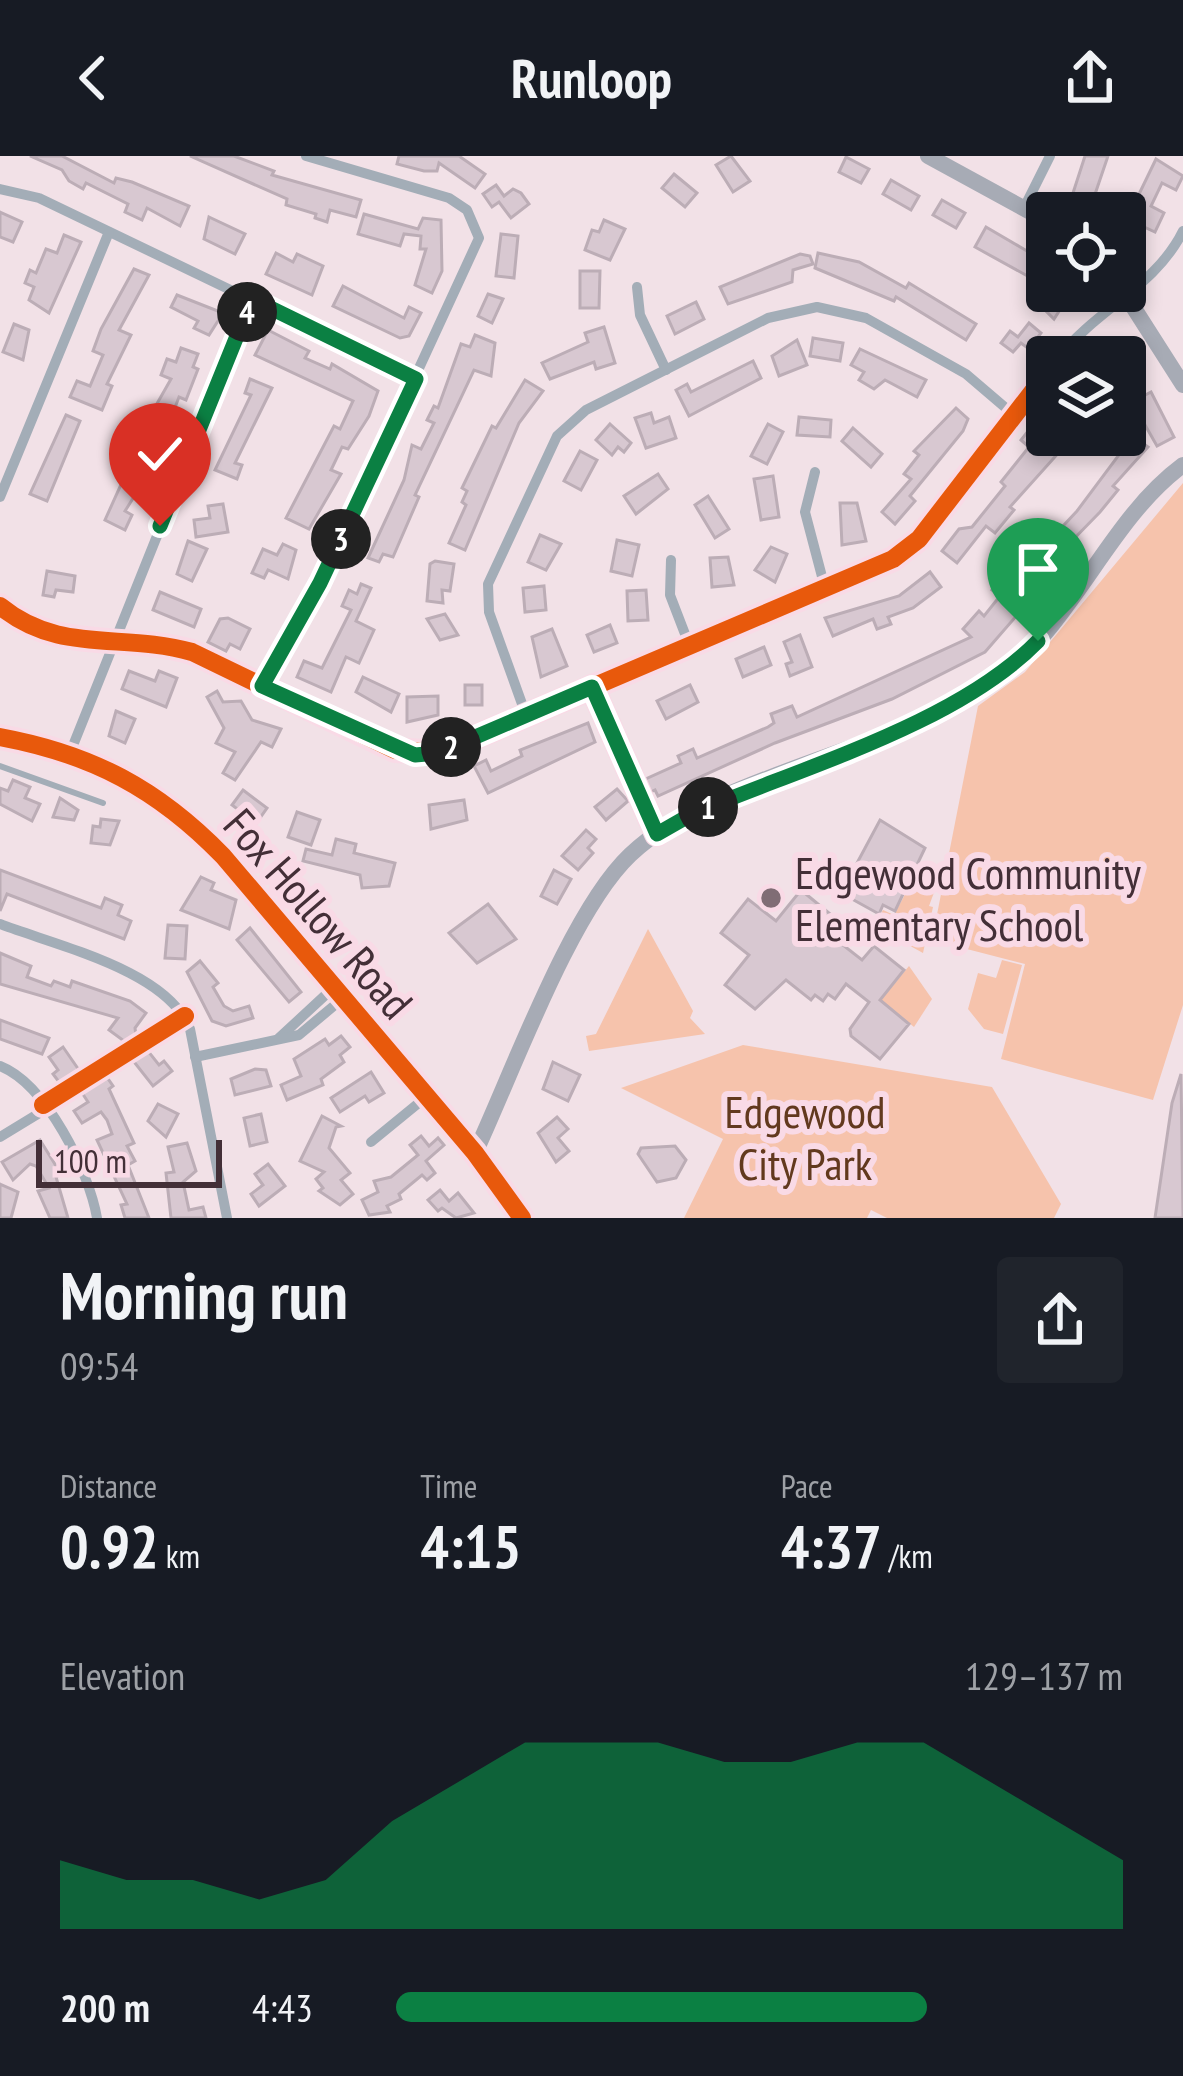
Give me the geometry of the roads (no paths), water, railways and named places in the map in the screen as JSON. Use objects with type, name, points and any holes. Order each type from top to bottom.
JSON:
[{"type":"street","points":[[262,686],[320,583],[475,256],[478,238],[473,219],[449,198],[306,156]]},
{"type":"street","points":[[928,156],[1024,208],[1050,156]]},
{"type":"street","points":[[0,189],[39,198],[416,379]]},
{"type":"street","points":[[1146,279],[1156,273],[1183,231]]},
{"type":"street","points":[[0,497],[109,232]]},
{"type":"street","points":[[637,287],[640,315],[666,370]]},
{"type":"street","points":[[70,753],[252,299]]},
{"type":"street","points":[[526,715],[486,594],[492,572],[565,425],[778,314],[830,308],[866,319],[966,374],[1015,415]]},
{"type":"street","points":[[1076,336],[1101,312]]},
{"type":"street","points":[[1137,312],[1183,385]]},
{"type":"street","points":[[0,606],[49,636],[159,643],[192,652],[415,755],[438,753],[825,588],[911,546],[1026,401]]},
{"type":"street","points":[[475,1153],[594,900],[628,857],[676,821],[990,684],[1038,641],[1153,492],[1183,466]]},
{"type":"street","points":[[815,472],[805,512],[825,588]]},
{"type":"street","points":[[671,560],[670,596],[690,647]]},
{"type":"street","name":"Fox Hollow Road","points":[[0,737],[70,753],[138,783],[180,814],[475,1153],[522,1218]]},
{"type":"street","points":[[0,924],[142,979],[169,995],[185,1016],[227,1218]]},
{"type":"street","points":[[195,1057],[304,1031],[337,994]]},
{"type":"street","points":[[0,1066],[24,1078],[46,1109],[87,1178],[97,1218]]},
{"type":"street","points":[[371,1142],[426,1096]]},
{"type":"street","points":[[0,1137],[46,1109]]},
{"type":"lane","points":[[0,766],[103,803]]},
{"type":"place","name":"Edgewood Community Elementary School","points":[[771,898]]},
{"type":"park label","name":"Edgewood City Park","points":[[805,1137]]}]
